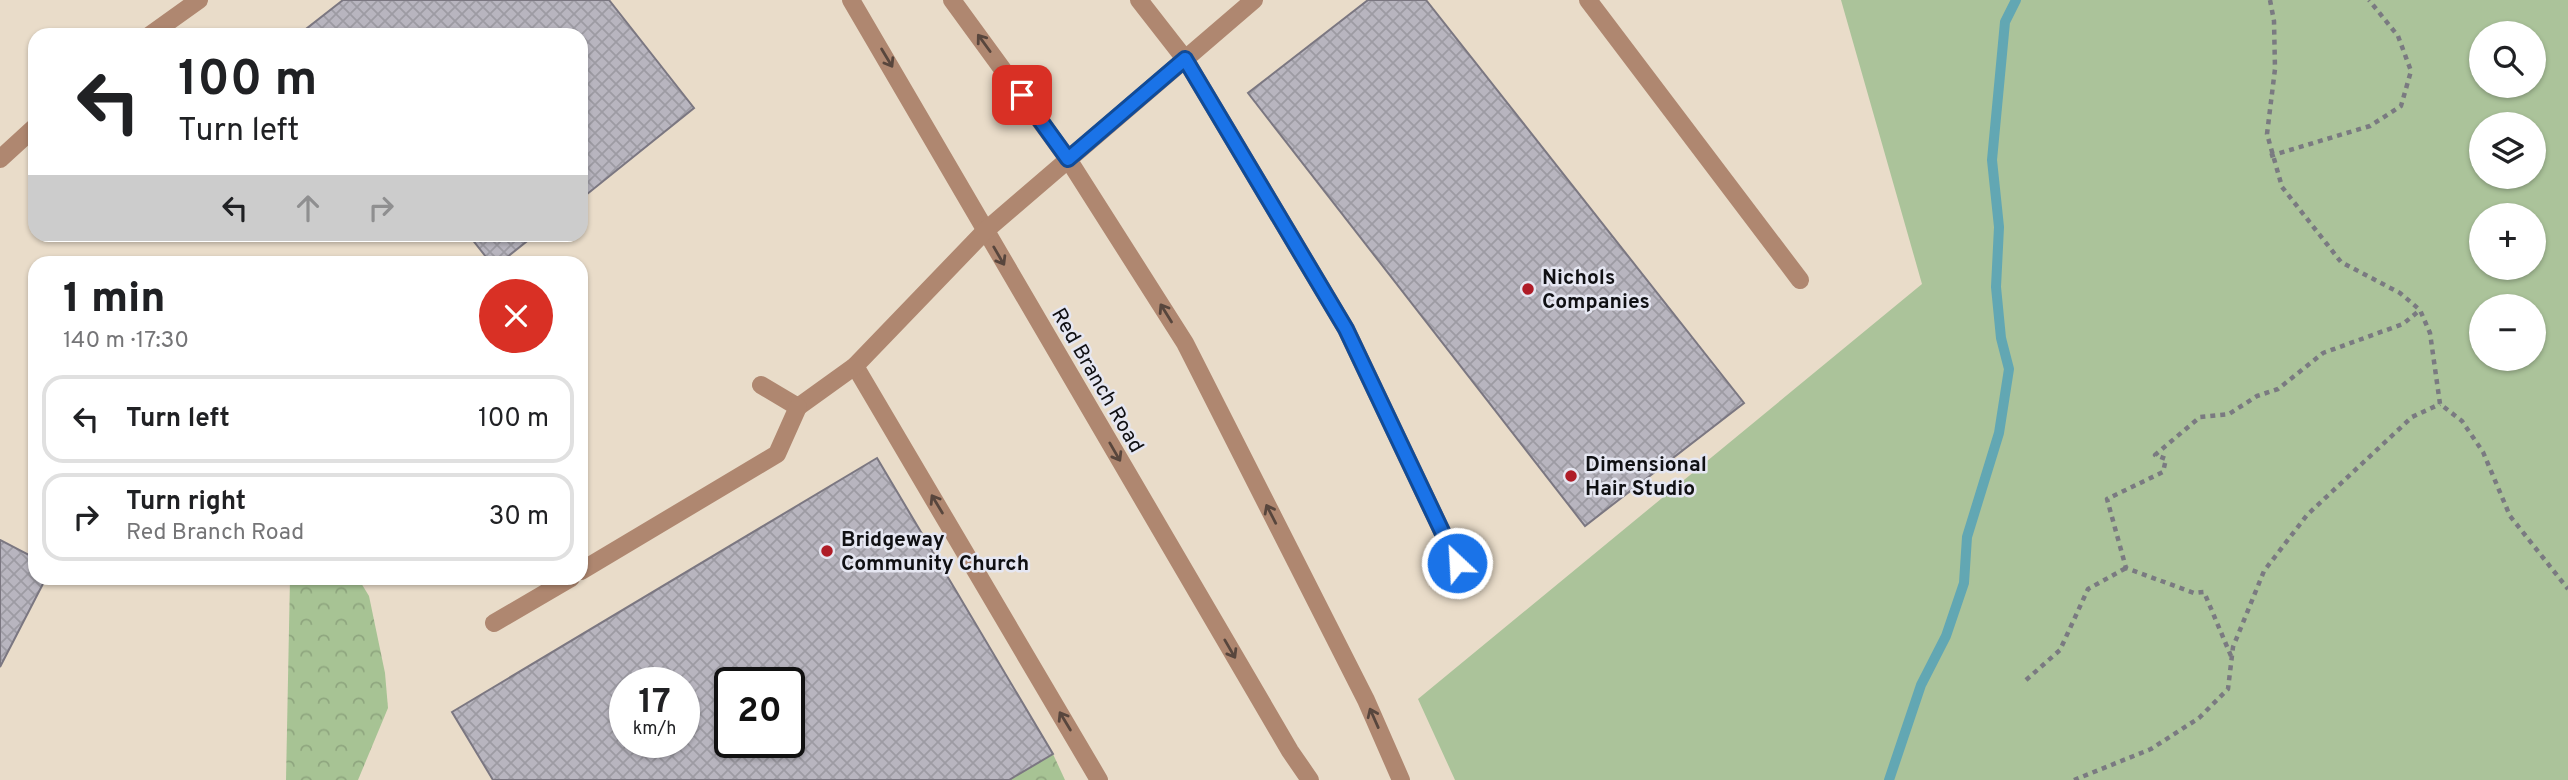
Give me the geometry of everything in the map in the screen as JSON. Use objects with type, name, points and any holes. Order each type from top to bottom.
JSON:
[{"type":"street","points":[[160,28],[199,0]]},
{"type":"street","name":"Red Branch Road","points":[[851,0],[1290,751],[1310,780]]},
{"type":"street","points":[[951,0],[1068,159],[1185,343],[1366,700],[1401,780]]},
{"type":"street","points":[[1139,0],[1185,59],[1346,329],[1457,563]]},
{"type":"street","points":[[588,567],[777,454],[798,407],[855,366],[985,230],[1254,0]]},
{"type":"street","points":[[1588,0],[1800,279]]},
{"type":"street","points":[[0,159],[28,133]]},
{"type":"street","points":[[855,366],[1100,780]]},
{"type":"street","points":[[761,385],[798,407]]},
{"type":"street","points":[[494,623],[558,585]]},
{"type":"path","points":[[2270,0],[2274,21],[2274,57],[2267,134],[2270,156],[2282,187],[2341,262],[2399,293],[2420,310],[2430,333],[2440,404],[2462,421],[2483,452],[2510,516],[2568,589]]},
{"type":"path","points":[[2270,156],[2370,126],[2401,106],[2411,71],[2398,36],[2369,0]]},
{"type":"path","points":[[2126,568],[2107,499],[2163,472],[2166,459],[2155,455],[2200,417],[2229,414],[2257,396],[2278,389],[2323,354],[2403,324],[2420,310]]},
{"type":"path","points":[[2074,780],[2151,749],[2199,719],[2228,689],[2231,656],[2264,571],[2307,514],[2412,417],[2440,404]]},
{"type":"path","points":[[2025,680],[2060,650],[2088,589],[2126,568],[2194,593],[2204,592],[2231,656]]},
{"type":"shaded area","points":[[0,0],[2568,0],[2568,780],[0,780]]},
{"type":"green space","points":[[1841,0],[2568,0],[2568,780],[1455,780],[1418,699],[1922,284]]},
{"type":"green space","points":[[290,585],[362,585],[369,596],[385,673],[388,708],[358,780],[286,780]]},
{"type":"green space","points":[[1053,754],[1065,780],[1009,780]]},
{"type":"building","points":[[343,0],[609,0],[694,108],[588,193],[588,28],[307,28]]},
{"type":"building","name":"Nichols Companies","points":[[1368,0],[1426,0],[1744,403],[1585,526],[1248,93]]},
{"type":"building","points":[[474,242],[526,242],[508,256],[485,256]]},
{"type":"building","name":"Bridgeway Community Church","points":[[877,458],[1053,754],[1009,780],[493,780],[452,712]]},
{"type":"building","points":[[0,540],[28,554],[28,585],[42,585],[0,667]]},
{"type":"waterway","points":[[1889,780],[1921,685],[1946,636],[1964,583],[1967,537],[1999,433],[2009,369],[2001,338],[1996,287],[1999,227],[1992,160],[2005,22],[2016,0]]},
{"type":"place","name":"Nichols Companies","points":[[1528,289]]},
{"type":"place","name":"Dimensional Hair Studio","points":[[1571,476]]},
{"type":"place","name":"Bridgeway Community Church","points":[[827,551]]},
{"type":"route","points":[[1022,95],[1068,159],[1185,59],[1346,329],[1457,563]]}]
